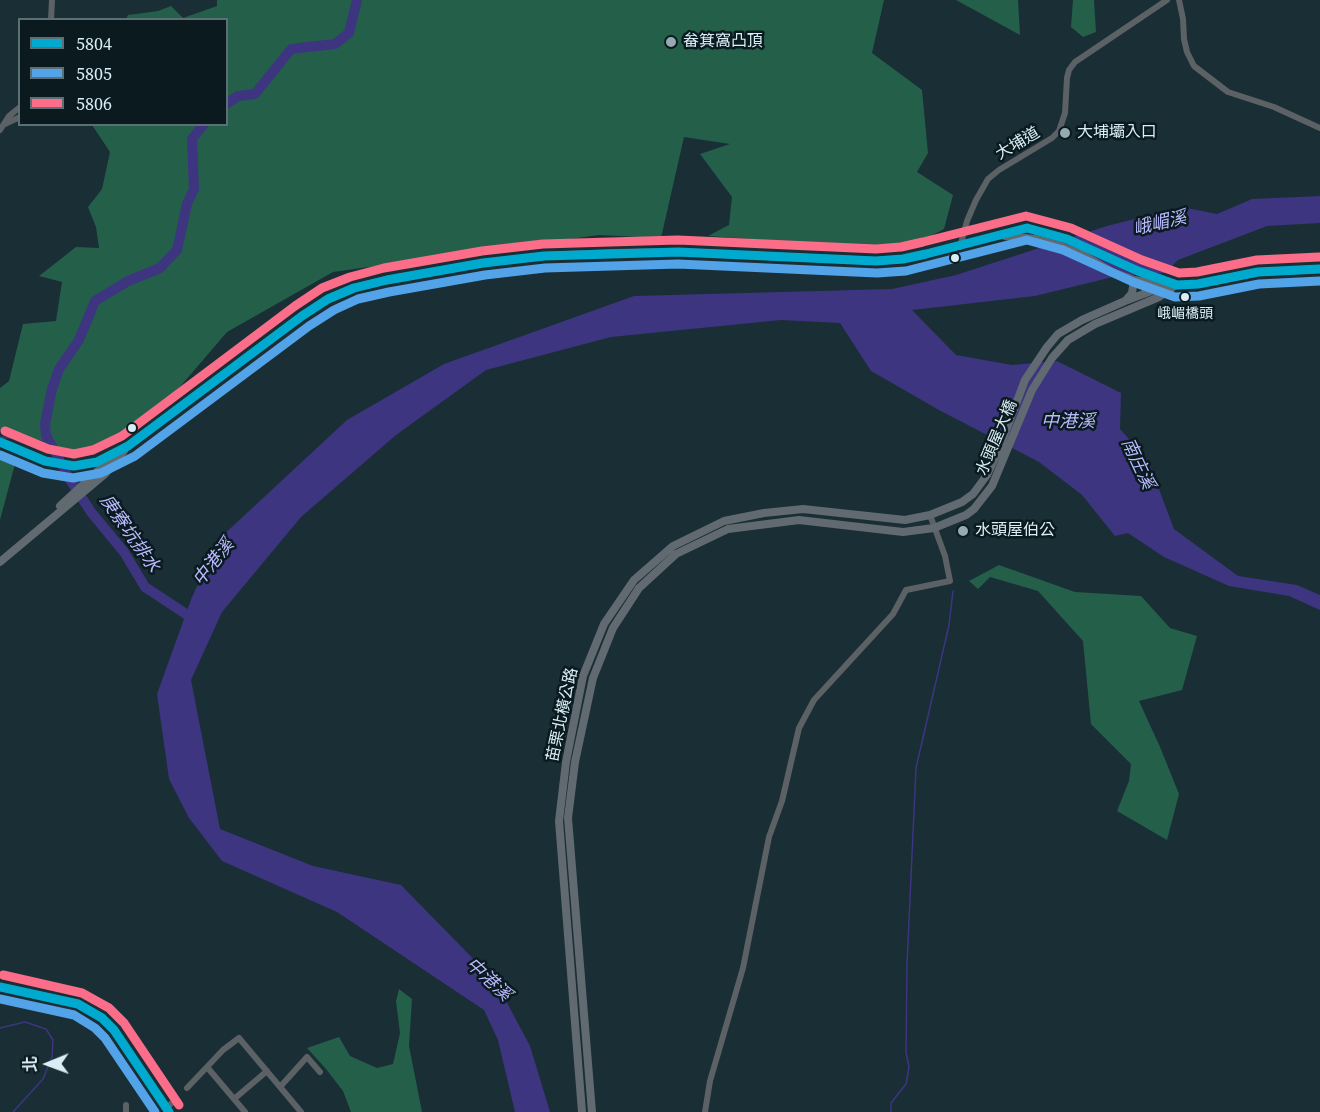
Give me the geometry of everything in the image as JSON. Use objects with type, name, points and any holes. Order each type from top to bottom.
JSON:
[{"type":"main road","points":[[0,562],[125,448],[302,316],[328,299],[354,288],[440,270],[544,256],[678,252],[876,261],[903,259],[960,247],[1027,228],[1067,239],[1138,271],[1177,285]]},
{"type":"main road","points":[[1000,236],[1045,242],[1083,255],[1112,272],[1134,280],[1177,285],[1198,284],[1258,272],[1320,269]]},
{"type":"main road","points":[[1125,301],[1132,293],[1134,280]]},
{"type":"main road","points":[[1125,301],[1154,290],[1177,285]]},
{"type":"main road","name":"水頭屋大橋","points":[[934,528],[966,515],[986,494],[1001,467],[1032,390],[1052,358],[1068,340],[1095,324],[1159,297],[1177,285]]},
{"type":"main road","name":"水頭屋大橋","points":[[930,515],[962,502],[979,487],[999,449],[1025,380],[1058,334],[1082,320],[1125,301]]},
{"type":"main road","points":[[0,442],[45,461],[72,466],[97,462],[125,448]]},
{"type":"main road","points":[[72,466],[82,473],[83,486]]},
{"type":"main road","name":"苗栗北橫公路","points":[[582,1112],[559,821],[566,762],[583,676],[604,624],[634,580],[673,546],[724,521],[764,513],[803,509],[905,520],[930,515]]},
{"type":"main road","name":"苗栗北橫公路","points":[[592,1112],[568,818],[575,762],[593,678],[613,628],[639,588],[676,554],[728,529],[799,520],[903,532],[934,528]]},
{"type":"main road","points":[[0,987],[78,1004],[102,1018],[122,1041],[167,1110]]},
{"type":"street","points":[[51,18],[52,0]]},
{"type":"street","name":"大埔道","points":[[960,247],[975,200],[988,179],[1053,138],[1059,130],[1065,113],[1066,78],[1075,62],[1167,0]]},
{"type":"street","points":[[1179,0],[1184,39],[1194,66],[1228,92],[1274,107],[1320,129]]},
{"type":"street","points":[[0,130],[9,116],[18,109]]},
{"type":"street","points":[[5,124],[18,118]]},
{"type":"street","points":[[705,1112],[710,1081],[743,968],[769,837],[782,801],[800,728],[813,700],[893,614],[906,590],[950,581],[945,556],[930,515]]},
{"type":"street","points":[[187,1088],[223,1050],[239,1038],[301,1112]]},
{"type":"street","points":[[280,1087],[307,1057],[320,1072]]},
{"type":"street","points":[[207,1067],[245,1112]]},
{"type":"street","points":[[234,1099],[267,1071]]},
{"type":"street","points":[[167,1110],[173,1102]]},
{"type":"green space","points":[[217,0],[884,0],[872,53],[922,90],[928,153],[917,172],[953,195],[944,229],[912,246],[853,246],[708,236],[729,225],[732,197],[700,154],[730,144],[684,137],[661,238],[599,235],[333,272],[227,332],[167,402],[117,440],[75,455],[0,430],[0,388],[9,381],[23,324],[56,321],[62,282],[39,276],[76,247],[99,248],[96,227],[88,207],[102,189],[110,152],[93,126],[228,126],[228,18],[183,18],[217,6]]},
{"type":"green space","points":[[956,0],[1018,0],[1020,35]]},
{"type":"green space","points":[[1073,0],[1094,0],[1096,32],[1083,37],[1071,27]]},
{"type":"green space","points":[[171,6],[183,18],[126,18],[128,15],[158,11]]},
{"type":"green space","points":[[0,456],[15,464],[0,520]]},
{"type":"green space","points":[[999,565],[1075,592],[1141,596],[1170,628],[1197,636],[1182,690],[1139,701],[1179,794],[1167,840],[1117,811],[1129,781],[1131,764],[1091,724],[1083,641],[1038,591],[990,577],[978,589],[969,581]]},
{"type":"green space","points":[[399,989],[412,999],[409,1046],[422,1112],[351,1112],[343,1091],[307,1048],[339,1037],[350,1056],[377,1068],[393,1064],[400,1033],[396,1001]]},
{"type":"water","name":"中港溪","points":[[1320,196],[1320,223],[1267,226],[1178,260],[1165,273],[1117,276],[1035,296],[912,310],[956,355],[1012,365],[1057,361],[1121,393],[1120,429],[1148,460],[1174,529],[1238,576],[1297,585],[1320,595],[1320,610],[1289,596],[1229,586],[1164,557],[1128,533],[1115,536],[1082,495],[1039,462],[939,410],[871,371],[840,323],[781,320],[611,337],[486,370],[396,435],[301,517],[222,612],[191,680],[220,829],[313,866],[401,885],[496,982],[530,1046],[550,1112],[515,1112],[498,1040],[484,1010],[337,912],[222,861],[189,818],[169,779],[157,694],[192,597],[220,538],[347,420],[444,364],[634,296],[892,289],[956,275],[1107,226],[1182,207],[1217,214],[1252,199]]},
{"type":"waterway","name":"庚寮坑排水","points":[[228,103],[238,96],[255,94],[291,49],[335,44],[349,33],[357,0]]},
{"type":"waterway","name":"庚寮坑排水","points":[[192,618],[145,587],[124,552],[91,512],[69,478],[46,435],[45,424],[52,389],[59,369],[79,340],[95,301],[128,281],[160,268],[177,250],[187,204],[194,189],[192,139],[202,126]]},
{"type":"waterway","points":[[0,437],[50,442]]},
{"type":"waterway","points":[[891,1112],[891,1103],[906,1084],[909,1067],[906,1052],[907,964],[916,768],[949,625],[953,591]]},
{"type":"waterway","points":[[0,1028],[25,1022],[46,1029],[53,1040],[52,1057],[43,1079],[13,1112]]},
{"type":"transit line","name":"5806","points":[[5,431],[48,449],[74,454],[93,450],[122,436],[322,288],[350,277],[384,268],[482,251],[543,244],[678,240],[876,249],[901,247],[1026,216],[1071,228],[1142,260],[1179,273],[1197,272],[1257,260],[1319,257]]},
{"type":"transit line","name":"5804","points":[[0,442],[45,461],[74,466],[97,462],[128,446],[328,299],[354,288],[387,280],[483,263],[544,256],[678,252],[876,261],[926,254],[1027,228],[1067,239],[1138,271],[1177,285],[1198,284],[1258,272],[1320,269]]},
{"type":"transit line","name":"5805","points":[[0,455],[43,473],[73,478],[101,473],[135,456],[309,326],[334,310],[358,299],[485,275],[545,268],[678,264],[877,273],[906,271],[1027,240],[1063,250],[1133,282],[1175,297],[1199,296],[1259,284],[1320,281]]},
{"type":"transit line","name":"5806","points":[[3,975],[82,993],[109,1008],[124,1023],[179,1105]]},
{"type":"transit line","name":"5804","points":[[0,987],[78,1004],[102,1018],[114,1030],[169,1112]]},
{"type":"transit line","name":"5805","points":[[0,999],[74,1015],[95,1028],[105,1038],[155,1112]]},
{"type":"place","name":"畚箕窩凸頂","points":[[671,42]]},
{"type":"place","name":"大埔壩入口","points":[[1065,133]]},
{"type":"place","name":"峨嵋橋頭","points":[[1185,297]]},
{"type":"place","name":"水頭屋伯公","points":[[963,531]]},
{"type":"water label","name":"峨嵋溪","points":[[1160,224]]},
{"type":"water label","name":"南庄溪","points":[[1137,464]]}]
